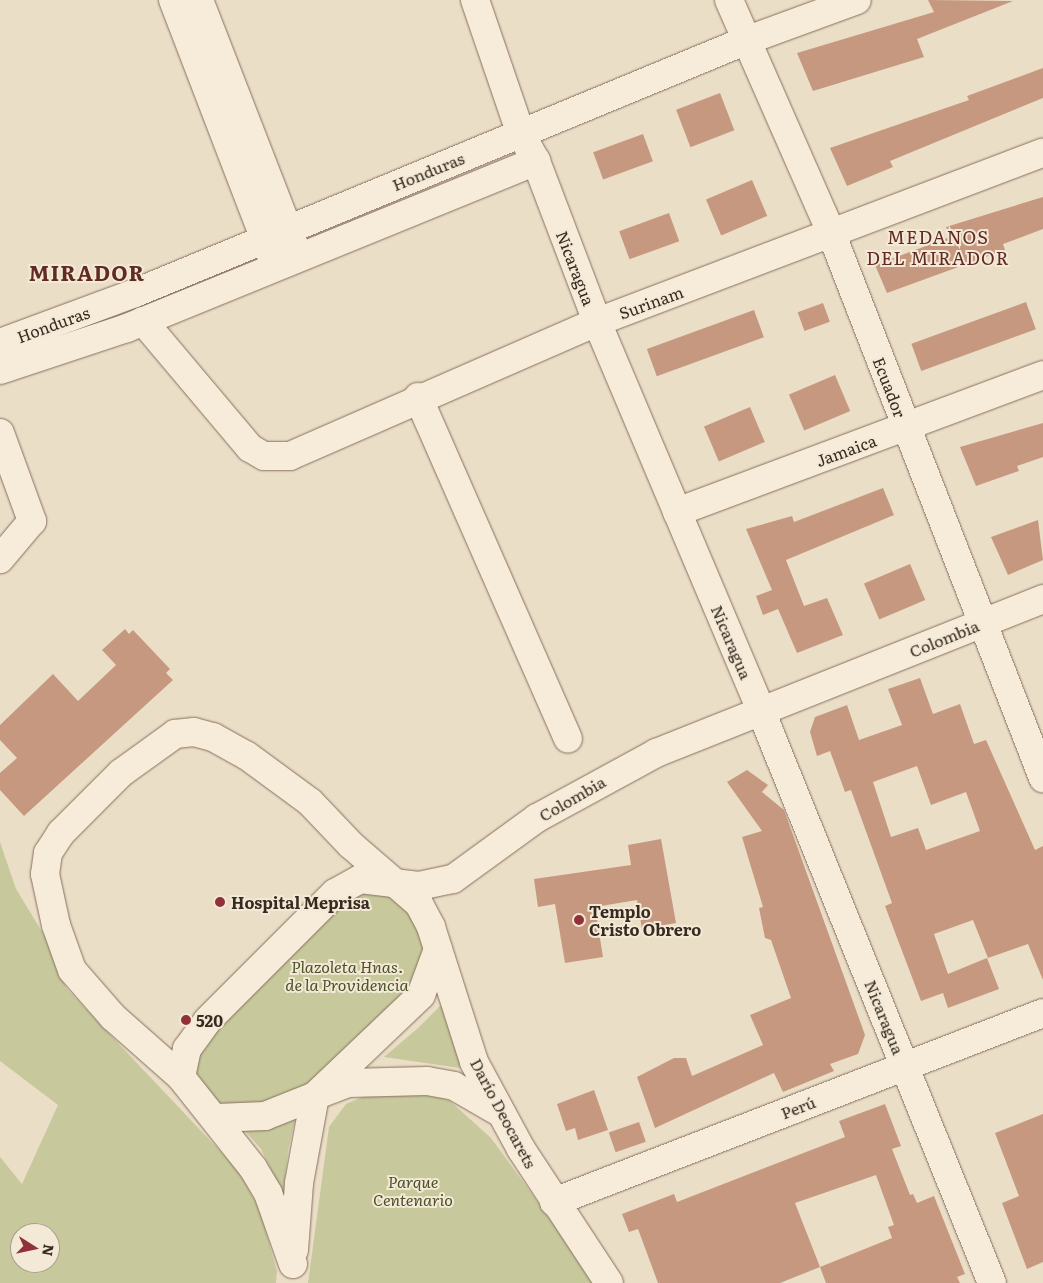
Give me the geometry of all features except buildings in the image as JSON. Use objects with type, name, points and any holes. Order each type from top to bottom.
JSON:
[{"type":"street","points":[[173,0],[287,260]]},
{"type":"street","points":[[200,0],[276,232]]},
{"type":"street","name":"Nicaragua","points":[[474,0],[521,134],[536,161],[597,322],[761,710],[992,1283]]},
{"type":"street","name":"Ecuador","points":[[729,0],[745,41],[832,235],[1043,778]]},
{"type":"street","name":"Honduras","points":[[1,357],[135,294],[276,232],[521,134],[745,41],[857,0]]},
{"type":"street","name":"Surinam","points":[[143,321],[250,448],[264,456],[290,456],[418,397],[597,322],[832,235],[1043,153]]},
{"type":"street","name":"Honduras","points":[[1,357],[143,321],[287,260],[536,161]]},
{"type":"street","name":"Jamaica","points":[[677,512],[906,428],[1043,375]]},
{"type":"street","points":[[418,397],[568,738]]},
{"type":"street","points":[[0,433],[32,521],[0,559]]},
{"type":"street","name":"Colombia","points":[[181,1077],[182,1063],[196,1034],[335,893],[360,879],[419,886],[452,878],[537,818],[612,775],[761,710],[1043,599]]},
{"type":"street","name":"Darío Deocarets","points":[[292,1274],[268,1194],[216,1118],[181,1077],[113,1017],[72,970],[45,874],[48,853],[60,833],[121,773],[175,734],[194,732],[213,737],[310,802],[392,883],[419,904],[438,949],[474,1062],[500,1113],[554,1202],[609,1283]]},
{"type":"street","points":[[292,1274],[299,1183],[315,1096],[421,994],[438,949]]},
{"type":"street","name":"Perú","points":[[554,1202],[1043,1013]]},
{"type":"street","points":[[216,1118],[265,1116],[348,1083],[427,1081],[454,1086],[500,1113]]},
{"type":"green space","points":[[0,842],[16,889],[52,948],[66,988],[238,1170],[260,1210],[277,1271],[276,1283],[0,1283],[0,1157],[22,1184],[58,1105],[0,1061]]},
{"type":"green space","name":"Plazoleta Hnas. de la Providencia","points":[[360,879],[409,894],[432,973],[315,1096],[216,1118],[182,1063]]},
{"type":"green space","points":[[442,1004],[467,1069],[384,1057],[418,1028]]},
{"type":"green space","name":"Parque Centenario","points":[[431,1094],[450,1101],[491,1138],[597,1283],[308,1283],[329,1127],[346,1104],[367,1095]]},
{"type":"green space","points":[[295,1119],[288,1151],[283,1196],[261,1149],[245,1131]]},
{"type":"place","name":"Hospital Meprisa","points":[[220,902]]},
{"type":"place","name":"Templo Cristo Obrero","points":[[579,920]]},
{"type":"place","name":"520","points":[[186,1020]]},
{"type":"district","name":"MEDANOS DEL MIRADOR","points":[[938,248]]},
{"type":"district","name":"MIRADOR","points":[[87,272]]}]
